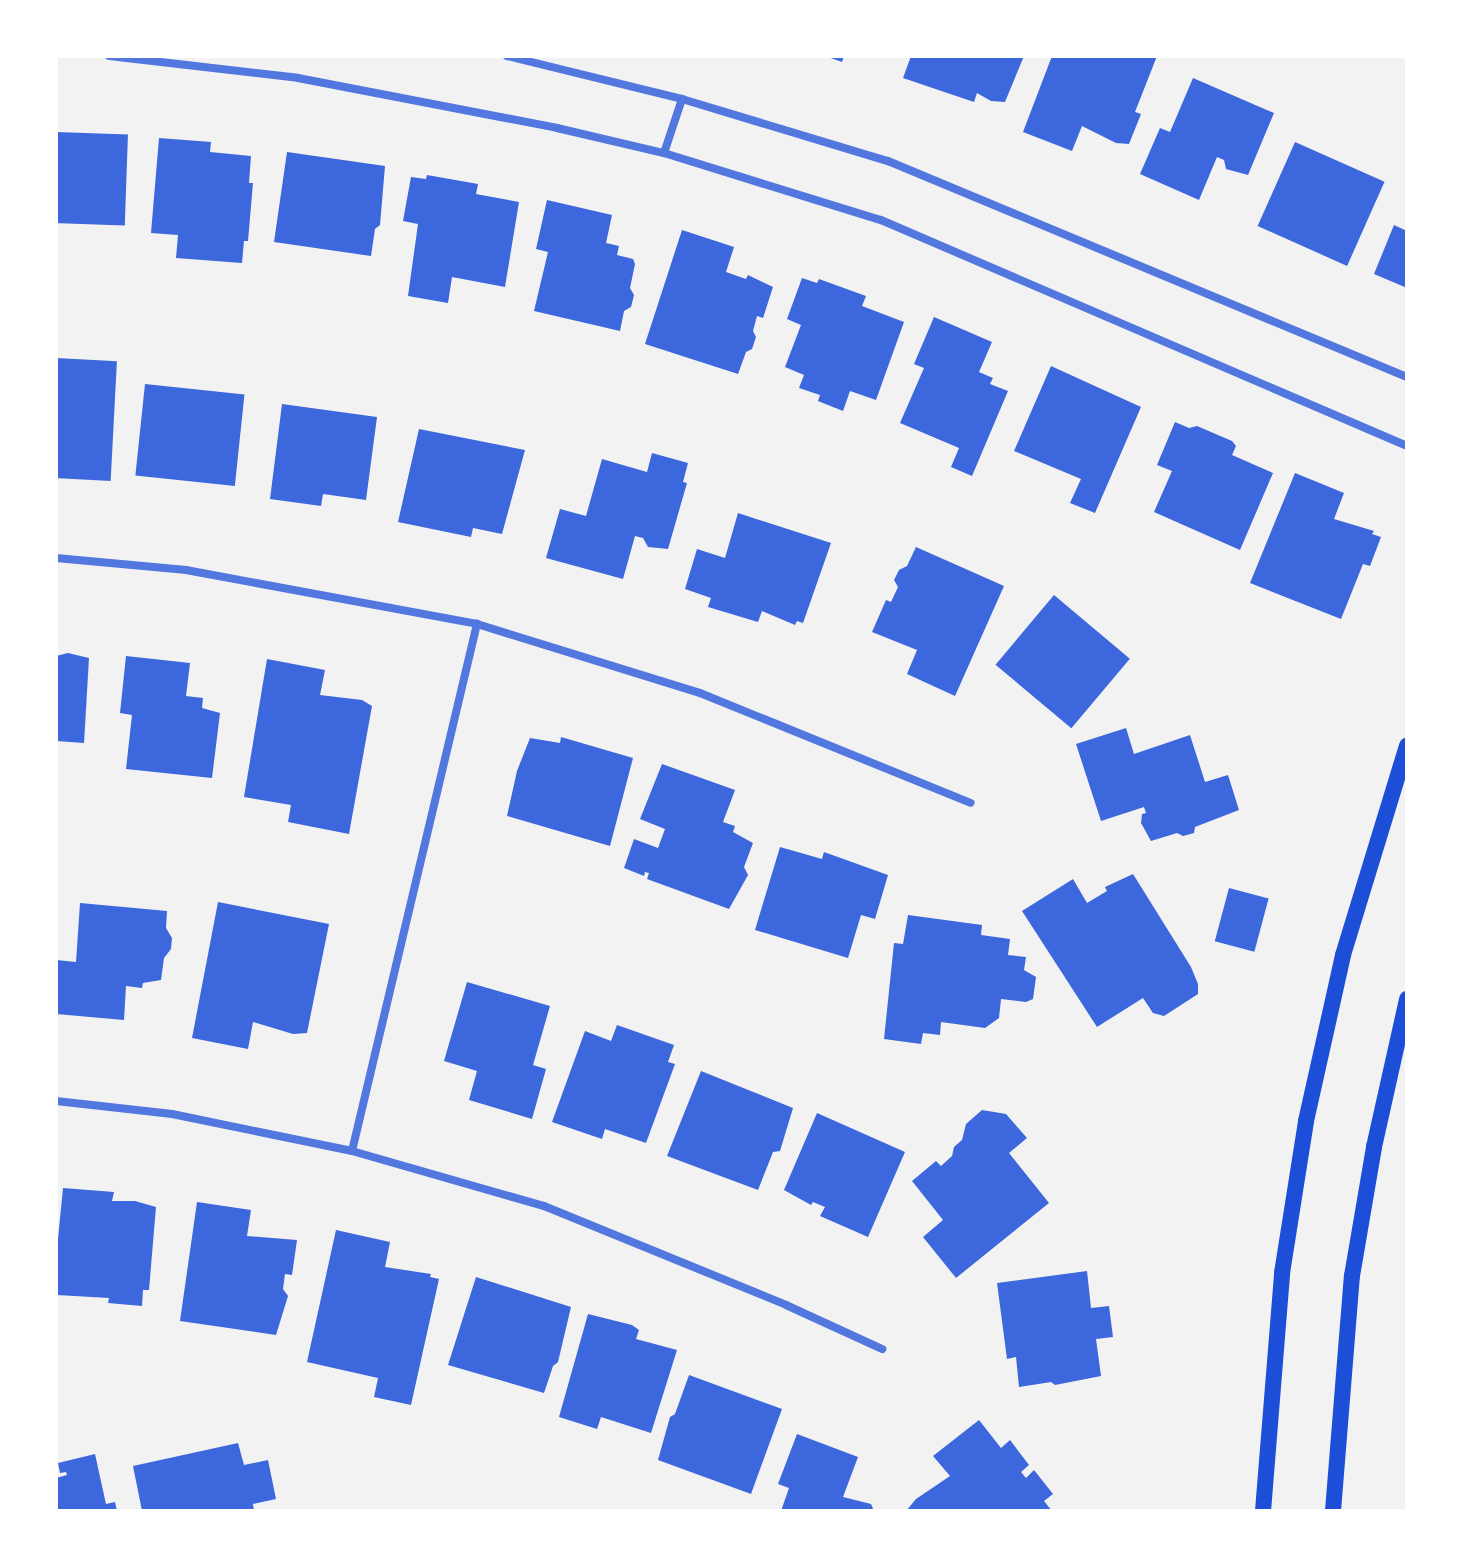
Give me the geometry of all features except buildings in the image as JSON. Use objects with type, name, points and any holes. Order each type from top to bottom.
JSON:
[{"type":"main road","points":[[1263,1511],[1282,1273],[1306,1121],[1343,955],[1407,746]]},
{"type":"main road","points":[[1333,1511],[1352,1276],[1374,1147],[1407,999]]},
{"type":"street","points":[[109,56],[298,78],[557,128],[664,153],[881,220],[1407,446]]},
{"type":"street","points":[[507,56],[682,99],[888,161],[1407,377]]},
{"type":"street","points":[[664,153],[682,99]]},
{"type":"street","points":[[56,558],[186,570],[477,624],[700,693],[971,803]]},
{"type":"street","points":[[352,1151],[477,624]]},
{"type":"street","points":[[56,1101],[172,1114],[352,1151],[544,1206],[786,1305],[882,1349]]}]
